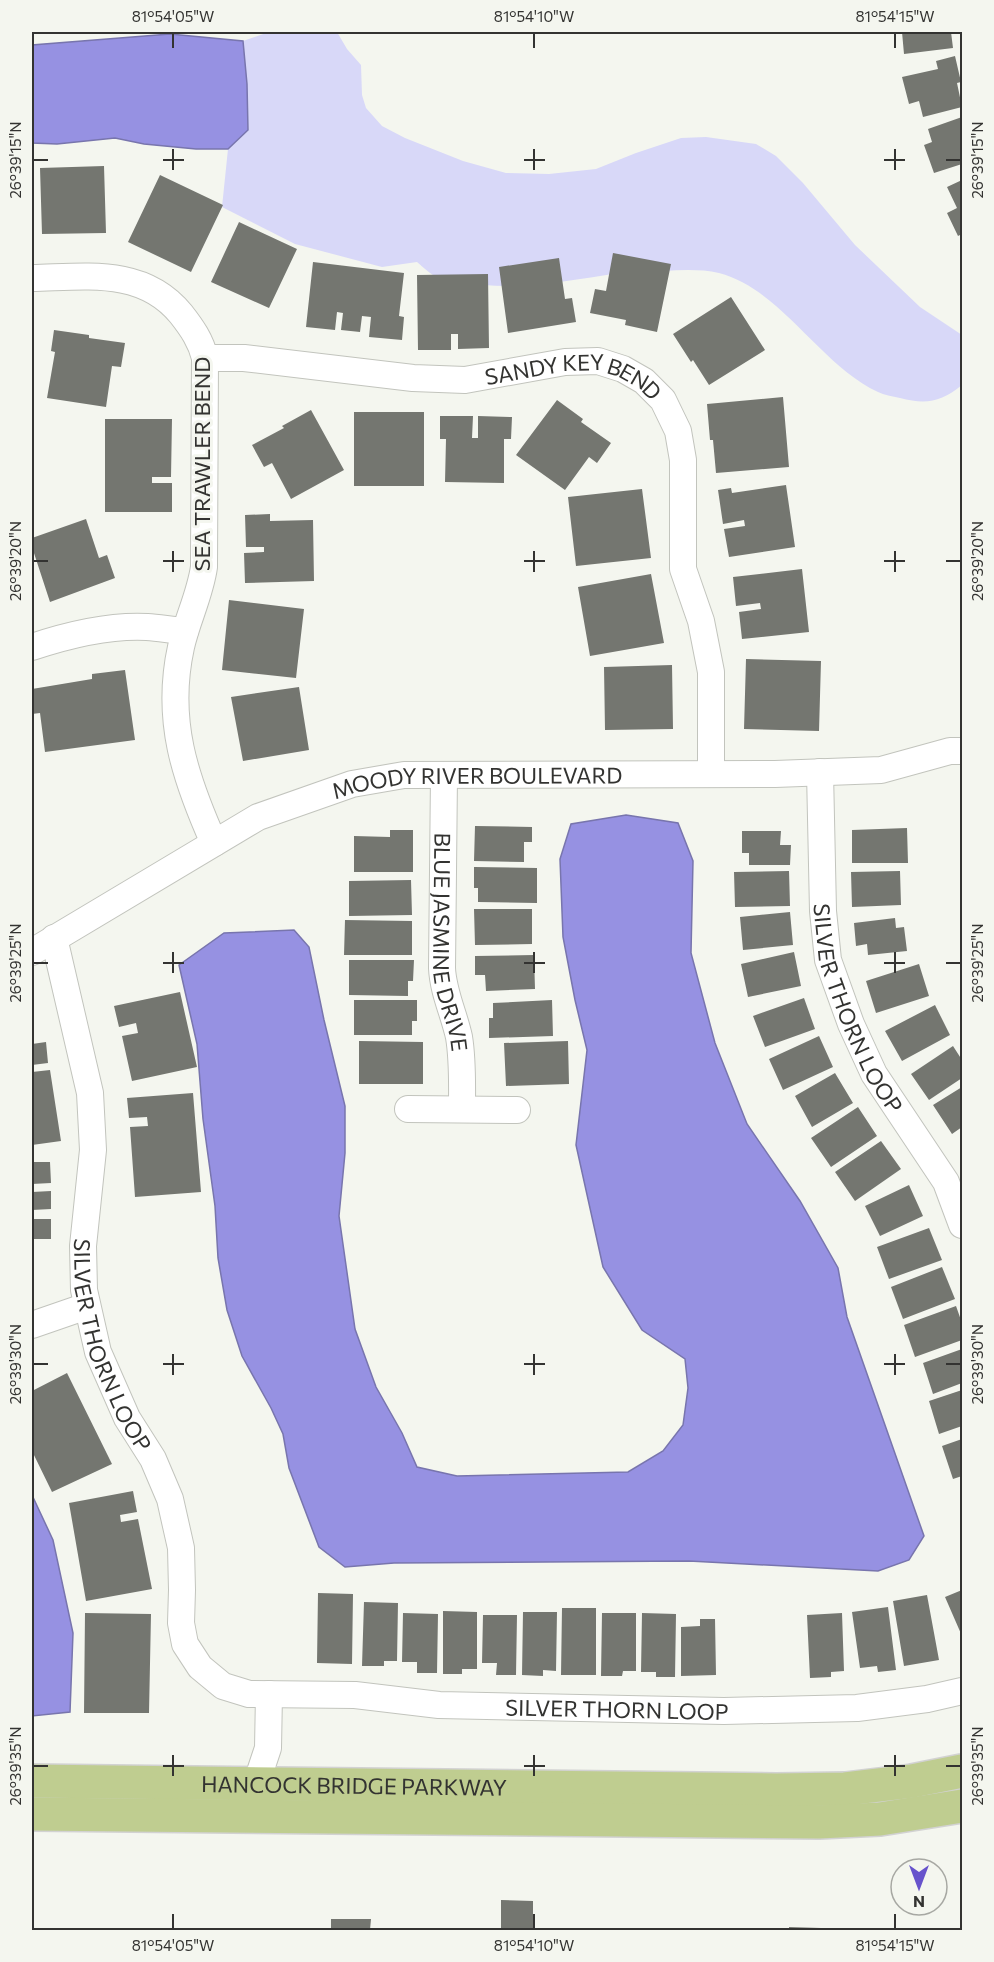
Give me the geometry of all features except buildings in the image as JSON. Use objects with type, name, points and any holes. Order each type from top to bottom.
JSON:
[{"type":"main road","name":"HANCOCK BRIDGE PARKWAY","points":[[32,1814],[688,1805],[912,1781],[963,1771]]},
{"type":"main road","name":"HANCOCK BRIDGE PARKWAY","points":[[32,1781],[256,1784],[688,1805],[819,1822],[891,1818],[963,1806]]},
{"type":"street","name":"SEA TRAWLER BEND","points":[[32,278],[124,279],[152,290],[166,299],[189,323],[205,358],[204,567],[199,592],[185,631],[176,688],[177,731],[183,762],[190,788],[214,843]]},
{"type":"street","name":"SANDY KEY BEND","points":[[205,358],[244,358],[413,378],[465,380],[565,362],[598,361],[623,369],[644,381],[663,400],[678,431],[683,460],[683,569],[701,621],[711,672],[711,774]]},
{"type":"street","points":[[32,647],[82,633],[118,628],[146,627],[185,631]]},
{"type":"street","name":"MOODY RIVER BOULEVARD","points":[[32,952],[258,817],[352,784],[404,775],[711,774],[881,770],[950,751],[963,751]]},
{"type":"street","name":"SILVER THORN LOOP","points":[[820,772],[823,911],[828,960],[851,1024],[874,1074],[946,1182],[963,1224]]},
{"type":"street","name":"BLUE JASMINE DRIVE","points":[[444,775],[442,968],[443,980],[458,1035],[462,1109]]},
{"type":"street","name":"SILVER THORN LOOP","points":[[54,938],[90,1093],[93,1150],[83,1246],[84,1290],[87,1306],[98,1352],[127,1418],[153,1459],[170,1499],[181,1548],[181,1623],[185,1644],[200,1667],[223,1686],[249,1694],[355,1695],[439,1705],[724,1711],[857,1707],[927,1699],[963,1691]]},
{"type":"street","points":[[408,1109],[517,1110]]},
{"type":"street","points":[[32,1325],[87,1306]]},
{"type":"street","points":[[256,1784],[268,1748],[269,1694]]},
{"type":"shaded area","points":[[269,32],[337,32],[347,49],[361,65],[362,95],[366,108],[382,126],[405,138],[463,161],[506,173],[549,174],[596,169],[681,138],[706,137],[756,144],[776,156],[803,183],[855,245],[920,307],[962,335],[962,385],[947,395],[926,401],[909,400],[878,392],[857,380],[837,364],[762,295],[741,282],[719,273],[691,270],[630,272],[521,286],[481,285],[450,281],[436,277],[417,262],[382,267],[295,244],[222,207],[228,149],[248,130],[243,41]]},
{"type":"shaded area","points":[[170,34],[243,41],[248,130],[228,149],[196,149],[144,144],[115,138],[57,144],[32,143],[32,45]]},
{"type":"shaded area","points":[[626,815],[678,823],[693,861],[691,953],[715,1043],[747,1124],[800,1201],[838,1268],[847,1317],[924,1536],[909,1560],[878,1571],[689,1561],[394,1563],[345,1567],[319,1547],[289,1468],[283,1434],[242,1356],[227,1310],[218,1258],[215,1206],[203,1119],[197,1044],[179,965],[224,933],[294,930],[309,947],[345,1106],[345,1153],[339,1216],[355,1329],[376,1387],[402,1433],[417,1467],[457,1476],[628,1472],[663,1451],[683,1425],[688,1388],[685,1359],[642,1330],[603,1267],[576,1145],[587,1050],[563,937],[560,859],[571,824]]},
{"type":"shaded area","points":[[32,1495],[53,1540],[73,1633],[70,1712],[32,1716]]}]
